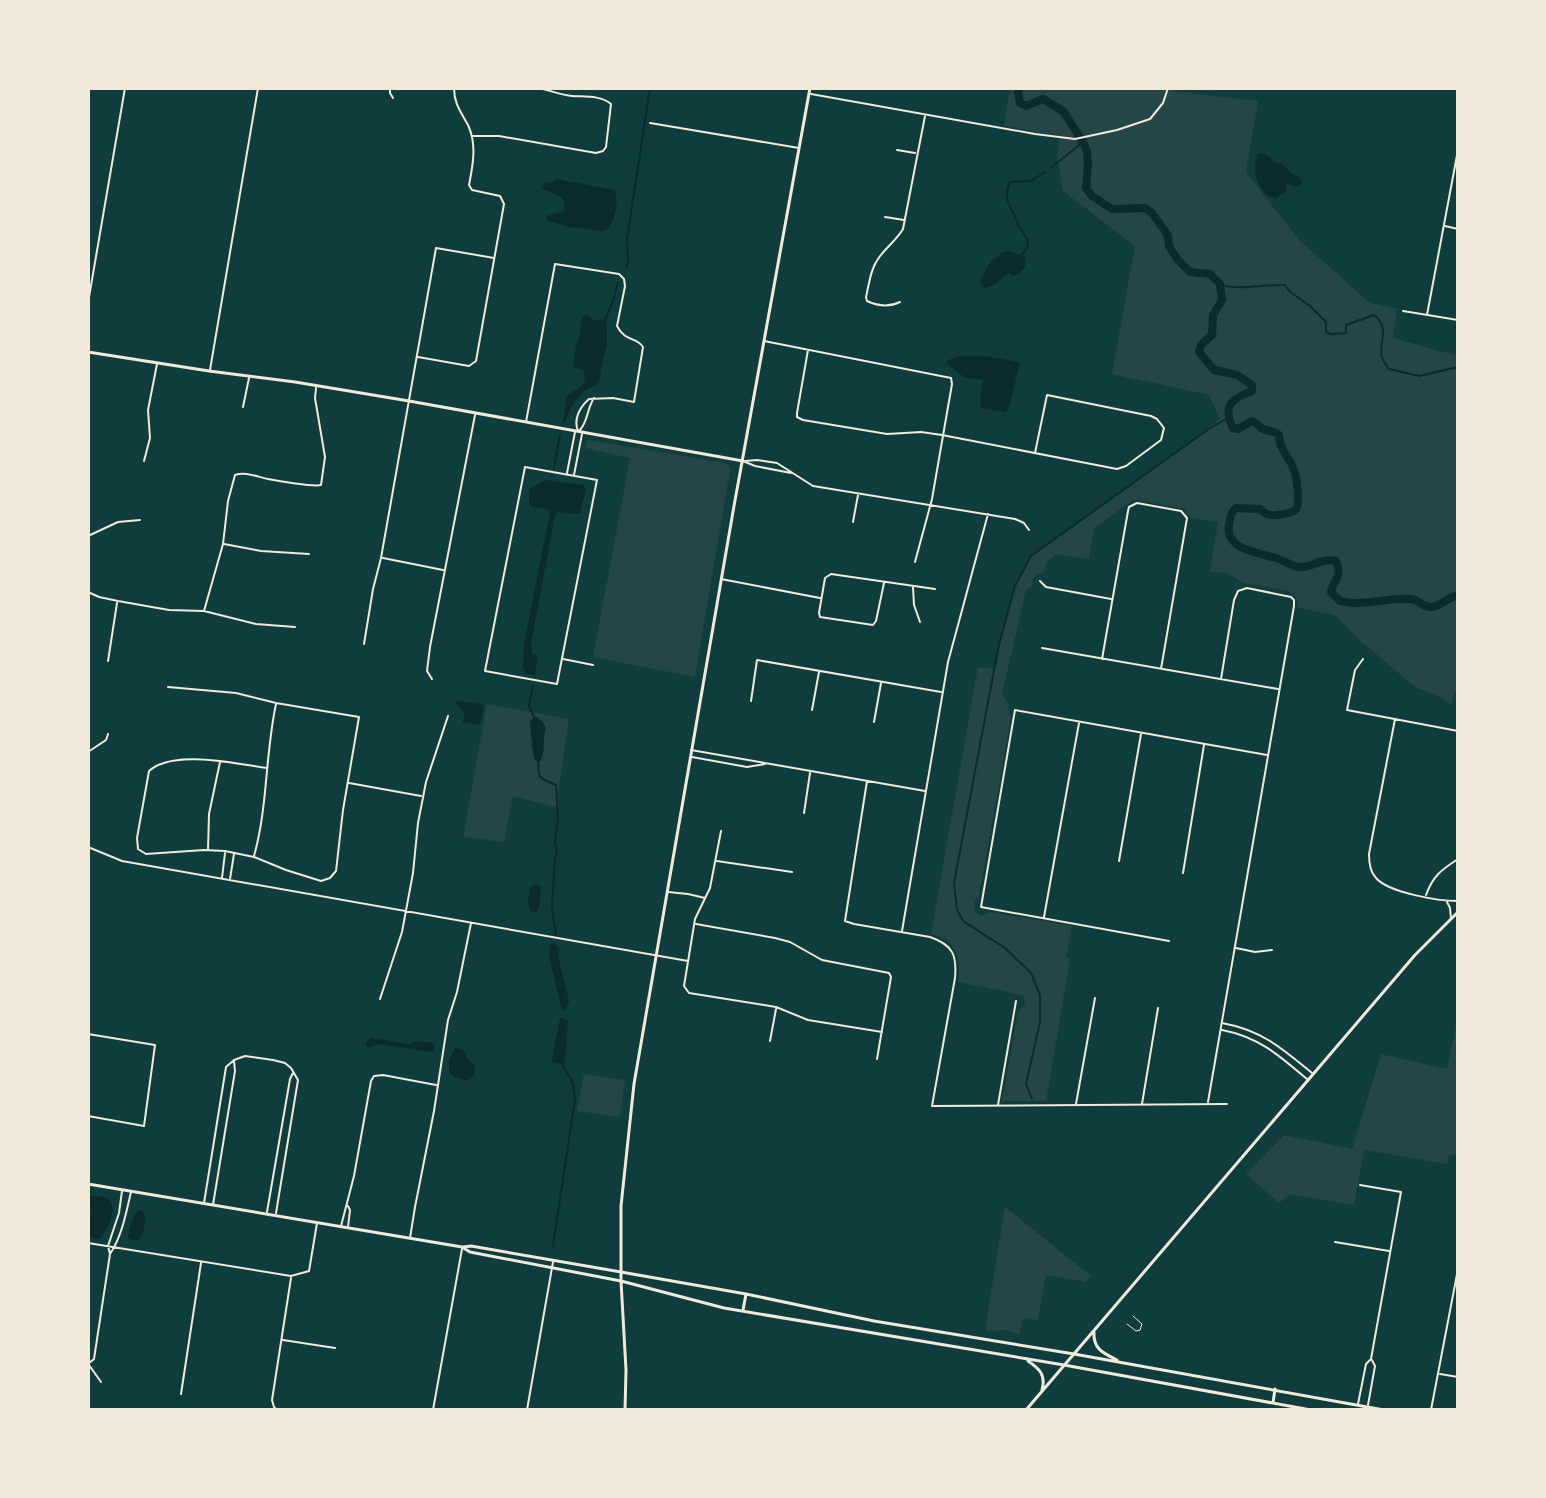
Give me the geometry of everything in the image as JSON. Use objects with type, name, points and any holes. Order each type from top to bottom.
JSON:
[{"type":"main road","points":[[625,1410],[621,1206],[627,1132],[655,955],[810,88]]},
{"type":"main road","points":[[88,352],[409,401],[743,461]]},
{"type":"main road","points":[[1026,1410],[1415,955],[1458,912]]},
{"type":"main road","points":[[88,1184],[621,1272],[867,1320],[1384,1410]]},
{"type":"main road","points":[[462,1247],[470,1252],[621,1281],[743,1311],[1311,1410]]},
{"type":"main road","points":[[743,1311],[746,1294]]},
{"type":"main road","points":[[865,1332],[867,1320]]},
{"type":"main road","points":[[1095,1329],[1095,1343],[1099,1351],[1120,1362]]},
{"type":"main road","points":[[1025,1359],[1040,1369],[1045,1379],[1042,1392]]},
{"type":"main road","points":[[1273,1403],[1275,1389]]},
{"type":"street","points":[[88,303],[125,88]]},
{"type":"street","points":[[209,371],[258,88]]},
{"type":"street","points":[[390,88],[393,98]]},
{"type":"street","points":[[416,357],[469,366],[476,361],[504,204],[500,196],[472,190],[469,185],[474,159],[472,136],[457,106],[454,88]]},
{"type":"street","points":[[472,136],[499,136],[596,153],[603,151],[611,104],[606,100],[569,96],[538,88]]},
{"type":"street","points":[[809,94],[1075,139],[1150,119],[1160,110],[1168,88]]},
{"type":"street","points":[[900,302],[892,306],[872,303],[866,297],[873,267],[897,239],[905,220],[925,114]]},
{"type":"street","points":[[650,123],[799,148]]},
{"type":"street","points":[[897,150],[917,153]]},
{"type":"street","points":[[1427,315],[1458,150]]},
{"type":"street","points":[[885,217],[905,220]]},
{"type":"street","points":[[1444,226],[1458,229]]},
{"type":"street","points":[[364,644],[436,248],[494,258]]},
{"type":"street","points":[[526,422],[555,264],[619,274],[625,286],[617,326],[625,337],[641,343],[643,347],[634,402],[595,398],[579,408],[575,426],[578,432],[574,476]]},
{"type":"street","points":[[1403,311],[1458,320]]},
{"type":"street","points":[[764,341],[951,378],[931,505],[915,562]]},
{"type":"street","points":[[808,350],[797,413],[797,417],[803,420],[887,434],[921,432],[942,435],[1117,469],[1126,466],[1156,443],[1163,436],[1164,428],[1151,416],[1047,395],[1035,453]]},
{"type":"street","points":[[144,461],[150,438],[148,410],[157,363]]},
{"type":"street","points":[[243,407],[249,376]]},
{"type":"street","points":[[204,611],[223,544],[228,501],[235,475],[242,473],[317,487],[321,485],[325,457],[315,398],[316,386]]},
{"type":"street","points":[[567,474],[578,432],[584,427],[587,411],[595,398]]},
{"type":"street","points":[[432,679],[427,671],[430,647],[475,413]]},
{"type":"street","points":[[743,461],[792,473]]},
{"type":"street","points":[[743,461],[777,463],[813,486],[1020,520],[1029,530]]},
{"type":"street","points":[[525,467],[574,476],[597,480],[557,684],[485,671],[525,467]]},
{"type":"street","points":[[853,522],[858,494]]},
{"type":"street","points":[[1102,659],[1128,511],[1132,504],[1137,503],[1181,511],[1187,518],[1161,669]]},
{"type":"street","points":[[902,932],[942,692],[988,514]]},
{"type":"street","points":[[88,536],[118,522],[140,520]]},
{"type":"street","points":[[223,544],[261,551],[309,554]]},
{"type":"street","points":[[381,558],[445,570]]},
{"type":"street","points":[[884,583],[873,625],[820,617],[825,578],[831,574],[935,589]]},
{"type":"street","points":[[721,579],[821,598]]},
{"type":"street","points":[[1040,581],[1046,587],[1112,599]]},
{"type":"street","points":[[913,586],[914,605],[920,622]]},
{"type":"street","points":[[1207,1105],[1294,600],[1286,595],[1247,588],[1238,591],[1221,679]]},
{"type":"street","points":[[88,592],[99,597],[169,610],[204,611],[256,624],[295,627]]},
{"type":"street","points":[[108,661],[118,601]]},
{"type":"street","points":[[1042,648],[1280,689]]},
{"type":"street","points":[[562,659],[593,665]]},
{"type":"street","points":[[1363,659],[1355,670],[1347,710],[1458,731]]},
{"type":"street","points":[[751,701],[757,660],[942,692]]},
{"type":"street","points":[[812,710],[819,671]]},
{"type":"street","points":[[874,722],[881,682]]},
{"type":"street","points":[[168,687],[236,693],[359,717],[336,871],[330,878],[321,881],[254,857],[225,851],[146,854],[138,849],[137,838],[149,771],[156,765],[207,759],[267,768]]},
{"type":"street","points":[[254,857],[262,823],[270,731],[276,703]]},
{"type":"street","points":[[1169,941],[981,907],[1015,710],[1268,755]]},
{"type":"street","points":[[380,999],[397,950],[406,910],[416,858],[422,797],[448,716]]},
{"type":"street","points":[[1395,719],[1369,860],[1373,874],[1383,884],[1446,901],[1458,901]]},
{"type":"street","points":[[1044,918],[1079,721]]},
{"type":"street","points":[[1119,861],[1141,732]]},
{"type":"street","points":[[88,752],[106,740],[108,734]]},
{"type":"street","points":[[1183,873],[1205,744]]},
{"type":"street","points":[[691,750],[926,791]]},
{"type":"street","points":[[690,757],[747,767],[766,764]]},
{"type":"street","points":[[208,850],[209,814],[220,761]]},
{"type":"street","points":[[804,813],[811,771]]},
{"type":"street","points":[[867,781],[845,921],[940,940],[954,953],[955,978],[932,1106],[1227,1104]]},
{"type":"street","points":[[88,782],[88,801]]},
{"type":"street","points":[[348,783],[422,797]]},
{"type":"street","points":[[721,831],[710,888],[694,924],[684,986],[686,990],[776,1007],[808,1020],[882,1032]]},
{"type":"street","points":[[88,847],[122,861],[688,961]]},
{"type":"street","points":[[222,879],[225,851]]},
{"type":"street","points":[[230,881],[234,853]]},
{"type":"street","points":[[1426,896],[1431,881],[1458,859]]},
{"type":"street","points":[[715,861],[792,872]]},
{"type":"street","points":[[667,891],[705,898]]},
{"type":"street","points":[[1446,901],[1451,919]]},
{"type":"street","points":[[410,1239],[448,1020],[471,922]]},
{"type":"street","points":[[694,924],[775,938],[790,942],[822,960],[889,973],[891,977],[877,1059]]},
{"type":"street","points":[[1235,948],[1255,952],[1272,950]]},
{"type":"street","points":[[1076,1105],[1095,998]]},
{"type":"street","points":[[998,1106],[1016,1001]]},
{"type":"street","points":[[770,1041],[776,1007]]},
{"type":"street","points":[[1142,1105],[1158,1008]]},
{"type":"street","points":[[1222,1023],[1246,1028],[1268,1038],[1313,1074]]},
{"type":"street","points":[[1220,1030],[1262,1044],[1308,1080]]},
{"type":"street","points":[[88,1034],[155,1045],[144,1126],[88,1116]]},
{"type":"street","points":[[204,1204],[226,1067],[245,1056],[273,1060],[285,1063],[298,1080],[275,1216]]},
{"type":"street","points":[[213,1206],[235,1071],[234,1060]]},
{"type":"street","points":[[267,1215],[290,1079],[294,1072]]},
{"type":"street","points":[[341,1227],[354,1176],[368,1091],[374,1076],[437,1085]]},
{"type":"street","points":[[207,1185],[216,1186]]},
{"type":"street","points":[[1358,1405],[1366,1364],[1371,1359],[1401,1192],[1360,1185]]},
{"type":"street","points":[[110,1254],[108,1246],[119,1213],[122,1190]]},
{"type":"street","points":[[101,1382],[88,1364],[94,1359],[110,1254],[126,1216],[131,1192]]},
{"type":"street","points":[[270,1194],[279,1195]]},
{"type":"street","points":[[348,1204],[348,1228]]},
{"type":"street","points":[[88,1243],[291,1276],[309,1271],[317,1223]]},
{"type":"street","points":[[1335,1242],[1391,1251]]},
{"type":"street","points":[[433,1410],[462,1247]]},
{"type":"street","points":[[527,1410],[553,1261]]},
{"type":"street","points":[[181,1394],[201,1262]]},
{"type":"street","points":[[1431,1410],[1458,1269]]},
{"type":"street","points":[[276,1409],[272,1400],[291,1276]]},
{"type":"street","points":[[1449,1316],[1455,1317]]},
{"type":"street","points":[[282,1340],[335,1348]]},
{"type":"street","points":[[1368,1407],[1375,1366],[1371,1359]]},
{"type":"street","points":[[1438,1373],[1458,1377]]},
{"type":"street","points":[[1364,1377],[1373,1379]]},
{"type":"lane","points":[[1127,1324],[1136,1331],[1140,1330],[1142,1324],[1133,1316]]},
{"type":"shaded area","points":[[1010,88],[1147,88],[1258,101],[1246,172],[1300,241],[1370,303],[1397,309],[1393,338],[1458,356],[1458,695],[1454,693],[1452,705],[1415,687],[1335,615],[1298,608],[1296,597],[1289,591],[1243,583],[1229,574],[1210,571],[1218,522],[1191,518],[1184,509],[1132,501],[1094,528],[1089,559],[1057,554],[1047,561],[1044,573],[1037,574],[1031,583],[1033,586],[1026,590],[1002,694],[1009,705],[1011,719],[979,896],[974,907],[981,916],[991,912],[1072,926],[1066,957],[1070,959],[1046,1101],[1002,1101],[1018,1012],[1025,1004],[1023,995],[958,982],[958,958],[952,946],[931,934],[978,667],[994,669],[1015,586],[1031,556],[1220,419],[1209,395],[1112,374],[1135,246],[1063,191],[1057,157],[1060,136],[1004,126]]},
{"type":"shaded area","points":[[1264,153],[1303,183],[1296,187],[1288,184],[1286,191],[1276,199],[1269,196],[1257,181],[1255,167],[1258,154]]},
{"type":"shaded area","points":[[556,179],[615,191],[615,213],[605,231],[547,221],[547,216],[563,212],[565,207],[563,199],[542,186]]},
{"type":"shaded area","points":[[1008,251],[1025,257],[1024,269],[1013,276],[1009,273],[990,287],[983,287],[980,282],[988,267],[994,259]]},
{"type":"shaded area","points":[[587,315],[596,321],[607,321],[607,345],[599,382],[579,396],[563,423],[567,396],[585,379],[583,369],[573,365],[582,319]]},
{"type":"shaded area","points":[[961,356],[985,356],[1020,362],[1006,412],[981,408],[983,380],[964,377],[946,363]]},
{"type":"shaded area","points":[[587,440],[729,466],[695,677],[593,657],[630,458],[586,448]]},
{"type":"shaded area","points":[[545,480],[583,485],[586,489],[580,513],[558,512],[555,516],[531,644],[532,654],[538,656],[535,675],[527,674],[523,669],[524,644],[550,512],[532,507],[529,490]]},
{"type":"shaded area","points":[[454,701],[482,704],[480,725],[462,722],[465,717],[463,710]]},
{"type":"shaded area","points":[[487,704],[569,719],[556,807],[513,796],[504,842],[463,837]]},
{"type":"shaded area","points":[[536,716],[546,728],[540,762],[534,758],[530,728],[530,721]]},
{"type":"shaded area","points":[[535,884],[541,886],[537,912],[530,911],[528,901],[530,888]]},
{"type":"shaded area","points":[[554,943],[559,948],[558,956],[569,1001],[565,1011],[561,1007],[549,955],[549,946]]},
{"type":"shaded area","points":[[1458,1017],[1458,1154],[1449,1155],[1447,1164],[1364,1150],[1354,1205],[1290,1194],[1279,1203],[1246,1174],[1284,1135],[1352,1149],[1381,1054],[1447,1069]]},
{"type":"shaded area","points":[[560,1018],[568,1021],[563,1064],[553,1063],[552,1059]]},
{"type":"shaded area","points":[[371,1038],[409,1044],[417,1041],[434,1043],[434,1050],[379,1044],[367,1048],[366,1043]]},
{"type":"shaded area","points":[[455,1048],[463,1049],[475,1066],[474,1076],[467,1081],[449,1072],[449,1060]]},
{"type":"shaded area","points":[[584,1074],[625,1080],[620,1117],[577,1111]]},
{"type":"shaded area","points":[[88,1195],[105,1198],[112,1204],[110,1220],[100,1239],[92,1238],[88,1233],[91,1209]]},
{"type":"shaded area","points":[[1005,1207],[1091,1276],[1085,1282],[1046,1275],[1038,1320],[1023,1318],[1019,1335],[1006,1330],[987,1331],[986,1324]]},
{"type":"shaded area","points":[[139,1210],[144,1212],[145,1223],[137,1241],[128,1237],[133,1218]]},
{"type":"waterway","points":[[626,268],[627,239],[650,88]]},
{"type":"waterway","points":[[1019,88],[1020,103],[1026,106],[1043,99],[1063,111],[1087,151],[1086,188],[1092,196],[1112,209],[1145,208],[1165,231],[1177,259],[1190,272],[1210,274],[1220,284],[1222,300],[1213,315],[1212,335],[1201,345],[1199,352],[1214,370],[1237,375],[1252,385],[1252,391],[1230,404],[1228,414],[1233,428],[1238,429],[1252,421],[1279,435],[1295,473],[1298,496],[1296,509],[1287,514],[1272,515],[1260,509],[1236,508],[1229,525],[1232,540],[1244,549],[1296,566],[1336,561],[1338,575],[1331,592],[1340,601],[1358,603],[1411,599],[1431,607],[1458,595]]},
{"type":"waterway","points":[[1052,167],[1083,142]]},
{"type":"waterway","points":[[1021,256],[1028,241],[1008,203],[1008,187],[1010,182],[1031,181],[1045,172]]},
{"type":"waterway","points":[[605,320],[618,282]]},
{"type":"waterway","points":[[1220,284],[1241,287],[1285,285],[1326,322],[1326,332],[1331,334],[1346,333],[1346,325],[1374,315],[1382,325],[1381,352],[1389,369],[1419,376],[1458,367]]},
{"type":"waterway","points":[[1032,1099],[1026,1084],[1040,1022],[1040,995],[1031,973],[1005,948],[963,921],[957,910],[954,883],[999,644],[1015,586],[1031,556],[1228,418]]},
{"type":"waterway","points":[[554,468],[560,435]]},
{"type":"waterway","points":[[533,685],[529,706],[535,719]]},
{"type":"waterway","points":[[538,761],[541,778],[556,785],[557,854],[552,908],[556,935]]},
{"type":"waterway","points":[[553,1246],[575,1099],[573,1083],[562,1064]]}]
